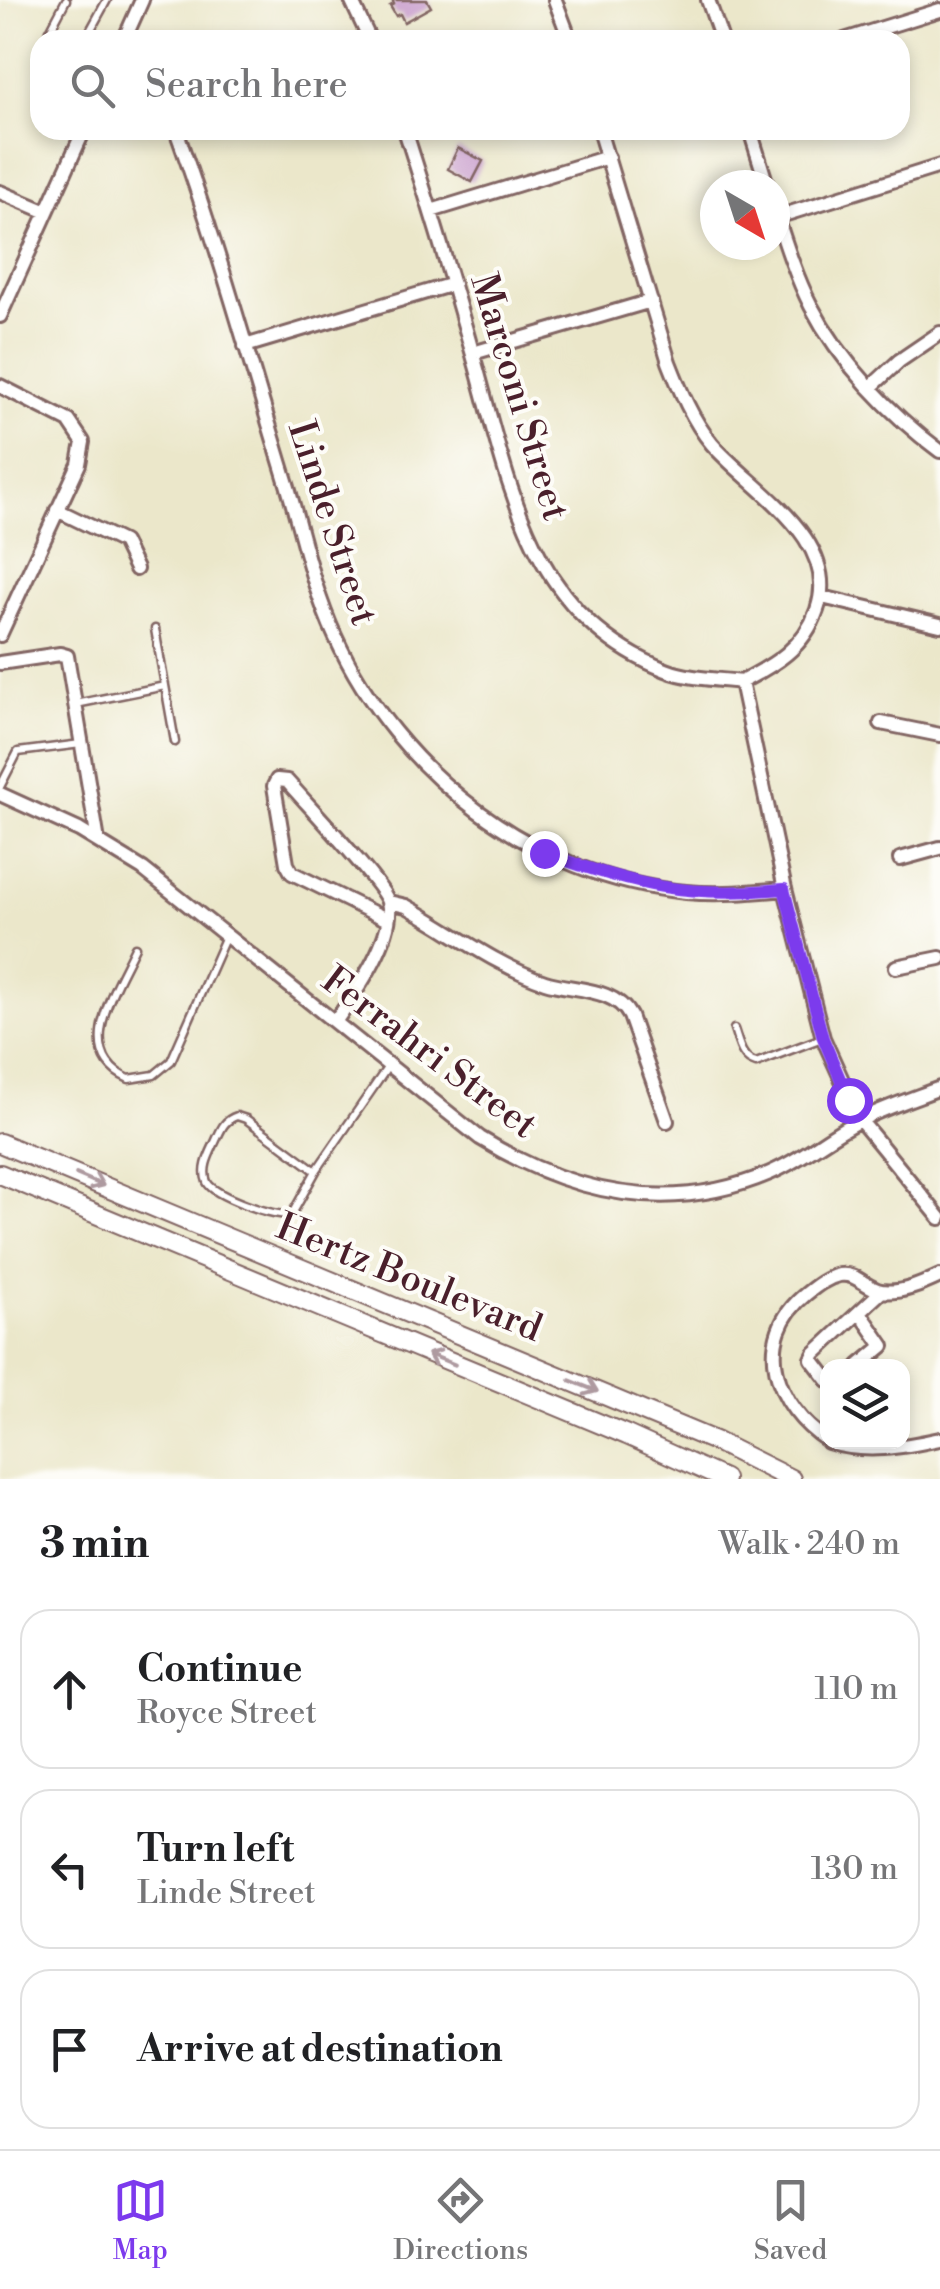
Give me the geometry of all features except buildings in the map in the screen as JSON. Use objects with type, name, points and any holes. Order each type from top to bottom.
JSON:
[{"type":"street","points":[[128,30],[142,0]]},
{"type":"street","points":[[351,0],[365,30]]},
{"type":"street","points":[[555,0],[566,30]]},
{"type":"street","points":[[708,0],[718,30]]},
{"type":"street","points":[[876,30],[940,10]]},
{"type":"street","points":[[0,316],[80,140]]},
{"type":"street","name":"Linde Street","points":[[179,140],[334,634],[367,694],[425,766],[458,798],[544,853],[650,887],[730,894],[784,889]]},
{"type":"street","name":"Marconi Street","points":[[408,140],[518,516],[560,594],[616,643],[668,671],[740,682]]},
{"type":"street","points":[[602,140],[669,362],[696,420],[720,452],[803,534],[820,571],[822,596],[806,634],[774,665],[740,682],[784,889],[823,1038],[860,1120],[940,1218]]},
{"type":"street","points":[[753,140],[762,170]]},
{"type":"street","points":[[431,211],[608,157]]},
{"type":"street","points":[[790,210],[940,166]]},
{"type":"street","points":[[0,192],[48,212]]},
{"type":"street","points":[[790,251],[810,305],[829,335],[910,430],[940,451]]},
{"type":"street","points":[[245,346],[453,284]]},
{"type":"street","points":[[473,353],[651,301]]},
{"type":"street","points":[[871,388],[940,333]]},
{"type":"street","points":[[0,386],[62,416],[80,433],[83,452],[0,635]]},
{"type":"street","points":[[57,510],[123,542],[136,569]]},
{"type":"street","points":[[822,596],[940,625]]},
{"type":"street","points":[[0,663],[67,656],[98,840]]},
{"type":"street","points":[[881,723],[940,735]]},
{"type":"street","points":[[335,1022],[362,983],[388,920],[388,902],[376,882],[288,781],[277,780],[274,786],[287,864],[292,873],[388,920]]},
{"type":"street","name":"Ferrahri Street","points":[[0,790],[98,840],[143,869],[480,1138],[561,1179],[620,1194],[680,1196],[734,1185],[795,1161],[860,1120],[940,1088]]},
{"type":"street","points":[[900,859],[940,848]]},
{"type":"street","points":[[388,902],[406,906],[534,978],[596,993],[622,1004],[630,1016],[667,1121]]},
{"type":"street","points":[[896,968],[940,958]]},
{"type":"street","name":"Hertz Boulevard","points":[[0,1143],[609,1396],[791,1477]]},
{"type":"street","name":"Hertz Boulevard","points":[[0,1174],[724,1479]]},
{"type":"street","points":[[268,1287],[280,1260]]},
{"type":"street","points":[[820,1434],[803,1418],[781,1387],[773,1361],[779,1331],[790,1309],[826,1280],[850,1275],[882,1291],[916,1287],[940,1276]]},
{"type":"street","points":[[820,1370],[812,1359],[815,1353],[882,1291]]},
{"type":"street","points":[[861,1314],[883,1342],[867,1359]]},
{"type":"street","points":[[910,1445],[940,1439]]},
{"type":"lane","points":[[50,30],[66,0]]},
{"type":"lane","points":[[90,30],[107,0]]},
{"type":"lane","points":[[155,629],[175,742]]},
{"type":"lane","points":[[76,704],[165,686]]},
{"type":"lane","points":[[0,790],[18,752],[83,744]]},
{"type":"lane","points":[[135,947],[102,1020],[98,1040],[109,1066],[129,1079],[154,1075],[172,1061],[226,936]]},
{"type":"lane","points":[[734,1030],[742,1053],[748,1061],[756,1063],[823,1038]]},
{"type":"lane","points":[[316,1171],[238,1116],[223,1126],[204,1170],[208,1184],[217,1192],[287,1217],[298,1208],[316,1171],[388,1065]]},
{"type":"route","points":[[544,853],[650,887],[730,894],[784,889],[823,1038],[849,1100]]}]
